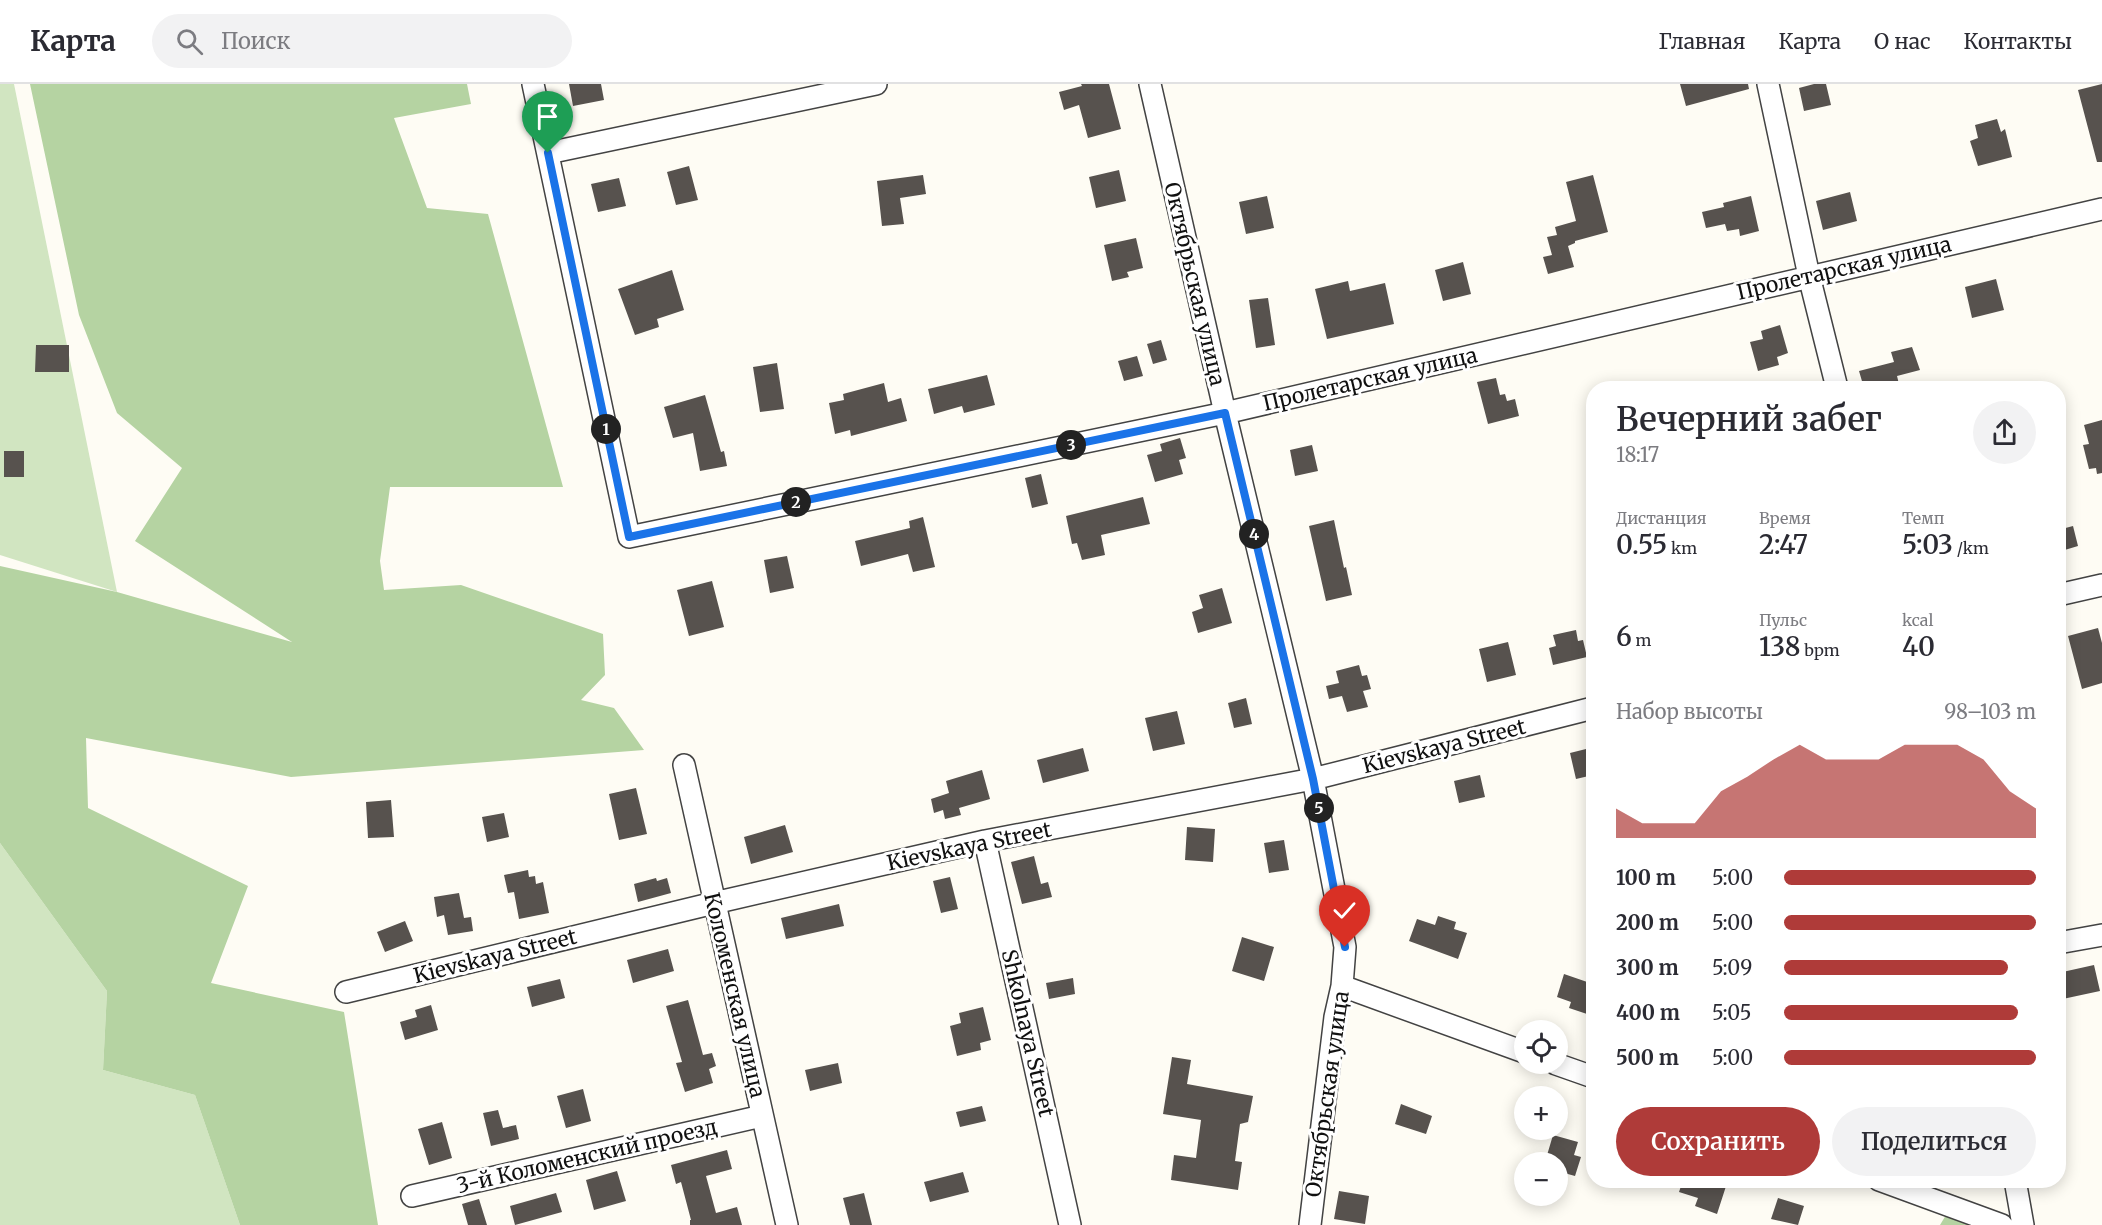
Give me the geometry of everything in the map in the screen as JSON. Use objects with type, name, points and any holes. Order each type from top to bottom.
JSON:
[{"type":"street","points":[[533,84],[548,153],[876,84]]},
{"type":"street","name":"Октябрьская улица","points":[[1150,84],[1225,413],[1313,779],[1345,947],[1342,986],[1335,1017],[1310,1225]]},
{"type":"street","points":[[1768,84],[1809,276],[1835,381]]},
{"type":"street","name":"Пролетарская улица","points":[[548,153],[629,537],[1225,413],[2102,209]]},
{"type":"street","points":[[2066,593],[2102,585]]},
{"type":"street","name":"Kievskaya Street","points":[[346,992],[714,903],[985,841],[1313,779],[1586,710]]},
{"type":"street","name":"Коломенская улица","points":[[684,765],[787,1225]]},
{"type":"street","name":"Shkolnaya Street","points":[[985,841],[1070,1225]]},
{"type":"street","points":[[2066,942],[2102,935]]},
{"type":"street","points":[[1342,986],[1514,1048]]},
{"type":"street","points":[[1568,1068],[1586,1075]]},
{"type":"street","name":"3-й Коломенский проезд","points":[[411,1196],[762,1116]]},
{"type":"street","points":[[1901,1188],[2002,1225]]},
{"type":"street","points":[[2016,1188],[2023,1225]]},
{"type":"green space","points":[[0,84],[14,84],[117,592],[0,555]]},
{"type":"green space","points":[[30,84],[467,84],[471,104],[394,118],[427,208],[488,214],[563,487],[390,487],[380,561],[384,590],[461,585],[603,634],[605,675],[581,700],[614,708],[644,750],[291,777],[86,738],[88,808],[248,886],[211,983],[344,1012],[378,1225],[240,1225],[195,1095],[103,1070],[107,991],[0,843],[0,566],[117,592],[292,642],[135,541],[182,468],[117,413],[79,315]]},
{"type":"green space","points":[[0,843],[107,991],[103,1070],[195,1095],[240,1225],[0,1225]]},
{"type":"green space","points":[[1949,1210],[1989,1225],[1940,1225]]},
{"type":"building","points":[[569,84],[601,84],[604,100],[573,106]]},
{"type":"building","points":[[1081,84],[1109,84],[1121,129],[1088,138],[1079,105],[1064,110],[1059,92],[1082,86]]},
{"type":"building","points":[[1680,84],[1748,84],[1749,89],[1686,106]]},
{"type":"building","points":[[1826,84],[1831,105],[1804,111],[1799,88]]},
{"type":"building","points":[[2102,84],[2102,162],[2097,162],[2078,90]]},
{"type":"building","points":[[1997,119],[2001,132],[2005,129],[2012,157],[1978,166],[1970,141],[1978,138],[1975,125]]},
{"type":"building","points":[[689,166],[698,200],[676,205],[667,172]]},
{"type":"building","points":[[1119,170],[1126,201],[1096,208],[1089,177]]},
{"type":"building","points":[[923,175],[926,194],[900,198],[904,224],[882,226],[877,181]]},
{"type":"building","points":[[1593,175],[1608,232],[1575,241],[1568,246],[1574,267],[1548,274],[1543,257],[1552,255],[1547,237],[1557,235],[1555,227],[1576,221],[1566,182]]},
{"type":"building","points":[[619,178],[626,206],[598,212],[591,184]]},
{"type":"building","points":[[1850,192],[1857,221],[1823,230],[1816,201]]},
{"type":"building","points":[[1267,196],[1274,228],[1246,234],[1239,202]]},
{"type":"building","points":[[1751,196],[1759,231],[1740,236],[1739,229],[1727,231],[1725,224],[1706,228],[1702,212],[1724,207],[1723,203]]},
{"type":"building","points":[[1136,238],[1143,268],[1127,272],[1129,277],[1112,281],[1104,245]]},
{"type":"building","points":[[1463,262],[1471,294],[1443,301],[1435,270]]},
{"type":"building","points":[[672,270],[684,310],[657,319],[659,327],[635,335],[618,289]]},
{"type":"building","points":[[1996,279],[2004,310],[1972,318],[1965,287]]},
{"type":"building","points":[[1348,281],[1350,291],[1385,283],[1394,324],[1327,339],[1315,289]]},
{"type":"building","points":[[1268,298],[1275,345],[1256,348],[1249,300]]},
{"type":"building","points":[[1780,325],[1788,353],[1777,357],[1779,365],[1758,371],[1750,342],[1763,339],[1761,331]]},
{"type":"building","points":[[1161,340],[1167,360],[1153,364],[1147,344]]},
{"type":"building","points":[[36,345],[69,345],[69,372],[35,372]]},
{"type":"building","points":[[1912,347],[1920,370],[1897,376],[1898,381],[1862,381],[1859,371],[1894,362],[1891,352]]},
{"type":"building","points":[[1137,356],[1143,376],[1124,381],[1118,361]]},
{"type":"building","points":[[777,363],[784,409],[760,412],[753,367]]},
{"type":"building","points":[[987,375],[995,405],[964,413],[962,406],[934,414],[928,389]]},
{"type":"building","points":[[1496,378],[1500,395],[1505,394],[1507,401],[1515,399],[1519,416],[1488,424],[1477,382]]},
{"type":"building","points":[[884,383],[888,402],[901,398],[907,421],[851,436],[850,430],[835,434],[829,403],[844,400],[843,394]]},
{"type":"building","points":[[705,395],[727,466],[700,471],[693,433],[673,438],[664,407]]},
{"type":"building","points":[[2102,420],[2102,473],[2097,474],[2096,468],[2089,469],[2083,445],[2089,444],[2084,425]]},
{"type":"building","points":[[1180,438],[1186,458],[1179,460],[1183,474],[1155,482],[1147,455],[1162,451],[1160,444]]},
{"type":"building","points":[[1312,445],[1318,471],[1295,476],[1290,450]]},
{"type":"building","points":[[4,451],[24,451],[24,477],[4,477]]},
{"type":"building","points":[[1041,474],[1048,504],[1032,508],[1025,478]]},
{"type":"building","points":[[1143,497],[1150,524],[1101,535],[1105,555],[1082,560],[1077,543],[1072,544],[1066,516]]},
{"type":"building","points":[[923,517],[935,567],[913,572],[908,554],[861,566],[855,541],[910,528],[909,521]]},
{"type":"building","points":[[1334,520],[1352,595],[1326,601],[1309,526]]},
{"type":"building","points":[[2073,526],[2078,546],[2066,550],[2066,528]]},
{"type":"building","points":[[787,556],[794,588],[770,593],[764,560]]},
{"type":"building","points":[[712,581],[724,627],[689,636],[677,590]]},
{"type":"building","points":[[1222,588],[1232,623],[1198,633],[1192,612],[1203,608],[1199,595]]},
{"type":"building","points":[[2098,628],[2102,643],[2102,683],[2082,689],[2068,636]]},
{"type":"building","points":[[1576,630],[1578,641],[1583,640],[1586,657],[1553,665],[1549,648],[1556,646],[1553,635]]},
{"type":"building","points":[[1508,642],[1516,675],[1487,682],[1479,649]]},
{"type":"building","points":[[1359,665],[1362,676],[1367,675],[1371,689],[1363,691],[1368,707],[1347,712],[1342,696],[1329,699],[1326,686],[1339,683],[1336,671]]},
{"type":"building","points":[[1246,698],[1252,724],[1234,728],[1228,703]]},
{"type":"building","points":[[1177,711],[1185,744],[1153,751],[1145,718]]},
{"type":"building","points":[[1083,748],[1089,771],[1043,783],[1037,760]]},
{"type":"building","points":[[1586,749],[1586,777],[1576,779],[1570,753]]},
{"type":"building","points":[[982,770],[990,799],[959,808],[961,815],[945,819],[943,810],[934,813],[931,799],[949,793],[946,781]]},
{"type":"building","points":[[1480,775],[1485,797],[1459,803],[1454,781]]},
{"type":"building","points":[[636,788],[647,834],[619,840],[609,794]]},
{"type":"building","points":[[391,800],[394,837],[368,838],[366,802]]},
{"type":"building","points":[[504,813],[509,837],[487,842],[482,817]]},
{"type":"building","points":[[785,825],[793,852],[751,864],[744,837]]},
{"type":"building","points":[[1187,827],[1215,829],[1213,862],[1185,860]]},
{"type":"building","points":[[1284,840],[1289,870],[1269,873],[1264,843]]},
{"type":"building","points":[[1034,856],[1041,884],[1048,882],[1052,897],[1022,904],[1011,862]]},
{"type":"building","points":[[528,870],[529,877],[535,876],[536,884],[543,882],[549,913],[519,919],[514,892],[508,893],[504,875]]},
{"type":"building","points":[[950,877],[958,909],[941,913],[933,881]]},
{"type":"building","points":[[656,878],[657,881],[667,878],[671,893],[638,902],[634,884]]},
{"type":"building","points":[[459,893],[464,918],[471,917],[473,931],[448,935],[444,915],[437,917],[434,897]]},
{"type":"building","points":[[839,904],[844,926],[786,939],[781,918]]},
{"type":"building","points":[[1438,916],[1456,922],[1454,929],[1467,933],[1458,959],[1409,941],[1417,919],[1435,925]]},
{"type":"building","points":[[405,921],[413,941],[385,952],[377,932]]},
{"type":"building","points":[[1242,937],[1274,947],[1264,981],[1232,971]]},
{"type":"building","points":[[668,949],[674,971],[633,983],[627,960]]},
{"type":"building","points":[[2094,965],[2100,991],[2066,998],[2066,971]]},
{"type":"building","points":[[1564,974],[1586,982],[1586,1014],[1569,1008],[1571,1002],[1557,997]]},
{"type":"building","points":[[1073,978],[1075,994],[1049,999],[1046,983]]},
{"type":"building","points":[[560,979],[565,998],[532,1007],[527,987]]},
{"type":"building","points":[[688,1000],[703,1055],[712,1053],[716,1066],[709,1069],[713,1083],[685,1092],[676,1063],[682,1062],[666,1006]]},
{"type":"building","points":[[431,1005],[438,1030],[405,1040],[400,1022],[417,1017],[415,1010]]},
{"type":"building","points":[[983,1007],[991,1040],[980,1043],[981,1050],[957,1056],[950,1026],[961,1023],[959,1013]]},
{"type":"building","points":[[1172,1057],[1191,1060],[1187,1084],[1253,1096],[1248,1122],[1240,1124],[1235,1161],[1242,1162],[1238,1190],[1171,1180],[1174,1155],[1196,1158],[1201,1120],[1163,1114]]},
{"type":"building","points":[[838,1063],[842,1083],[810,1091],[805,1070]]},
{"type":"building","points":[[583,1089],[591,1121],[566,1128],[557,1096]]},
{"type":"building","points":[[1401,1104],[1432,1116],[1426,1134],[1395,1124]]},
{"type":"building","points":[[982,1106],[986,1121],[960,1127],[956,1112]]},
{"type":"building","points":[[498,1110],[503,1128],[516,1125],[519,1139],[491,1146],[483,1113]]},
{"type":"building","points":[[442,1122],[452,1158],[429,1165],[418,1129]]},
{"type":"building","points":[[1568,1139],[1578,1142],[1574,1155],[1581,1157],[1575,1176],[1568,1174],[1568,1152],[1548,1152],[1552,1140]]},
{"type":"building","points":[[727,1150],[732,1169],[706,1176],[716,1213],[737,1207],[742,1225],[690,1225],[691,1220],[681,1182],[676,1184],[671,1165]]},
{"type":"building","points":[[617,1171],[626,1201],[594,1210],[586,1180]]},
{"type":"building","points":[[963,1172],[969,1192],[930,1202],[924,1182]]},
{"type":"building","points":[[1680,1188],[1725,1188],[1717,1214],[1695,1206],[1698,1198],[1679,1192]]},
{"type":"building","points":[[1339,1191],[1369,1196],[1365,1224],[1334,1219]]},
{"type":"building","points":[[556,1193],[562,1212],[515,1225],[510,1206]]},
{"type":"building","points":[[864,1193],[872,1225],[850,1225],[843,1198]]},
{"type":"building","points":[[1778,1198],[1804,1206],[1798,1225],[1771,1219]]},
{"type":"building","points":[[479,1199],[487,1225],[468,1225],[462,1204]]},
{"type":"route","points":[[548,153],[629,537],[1225,413],[1313,779],[1345,947]]}]
